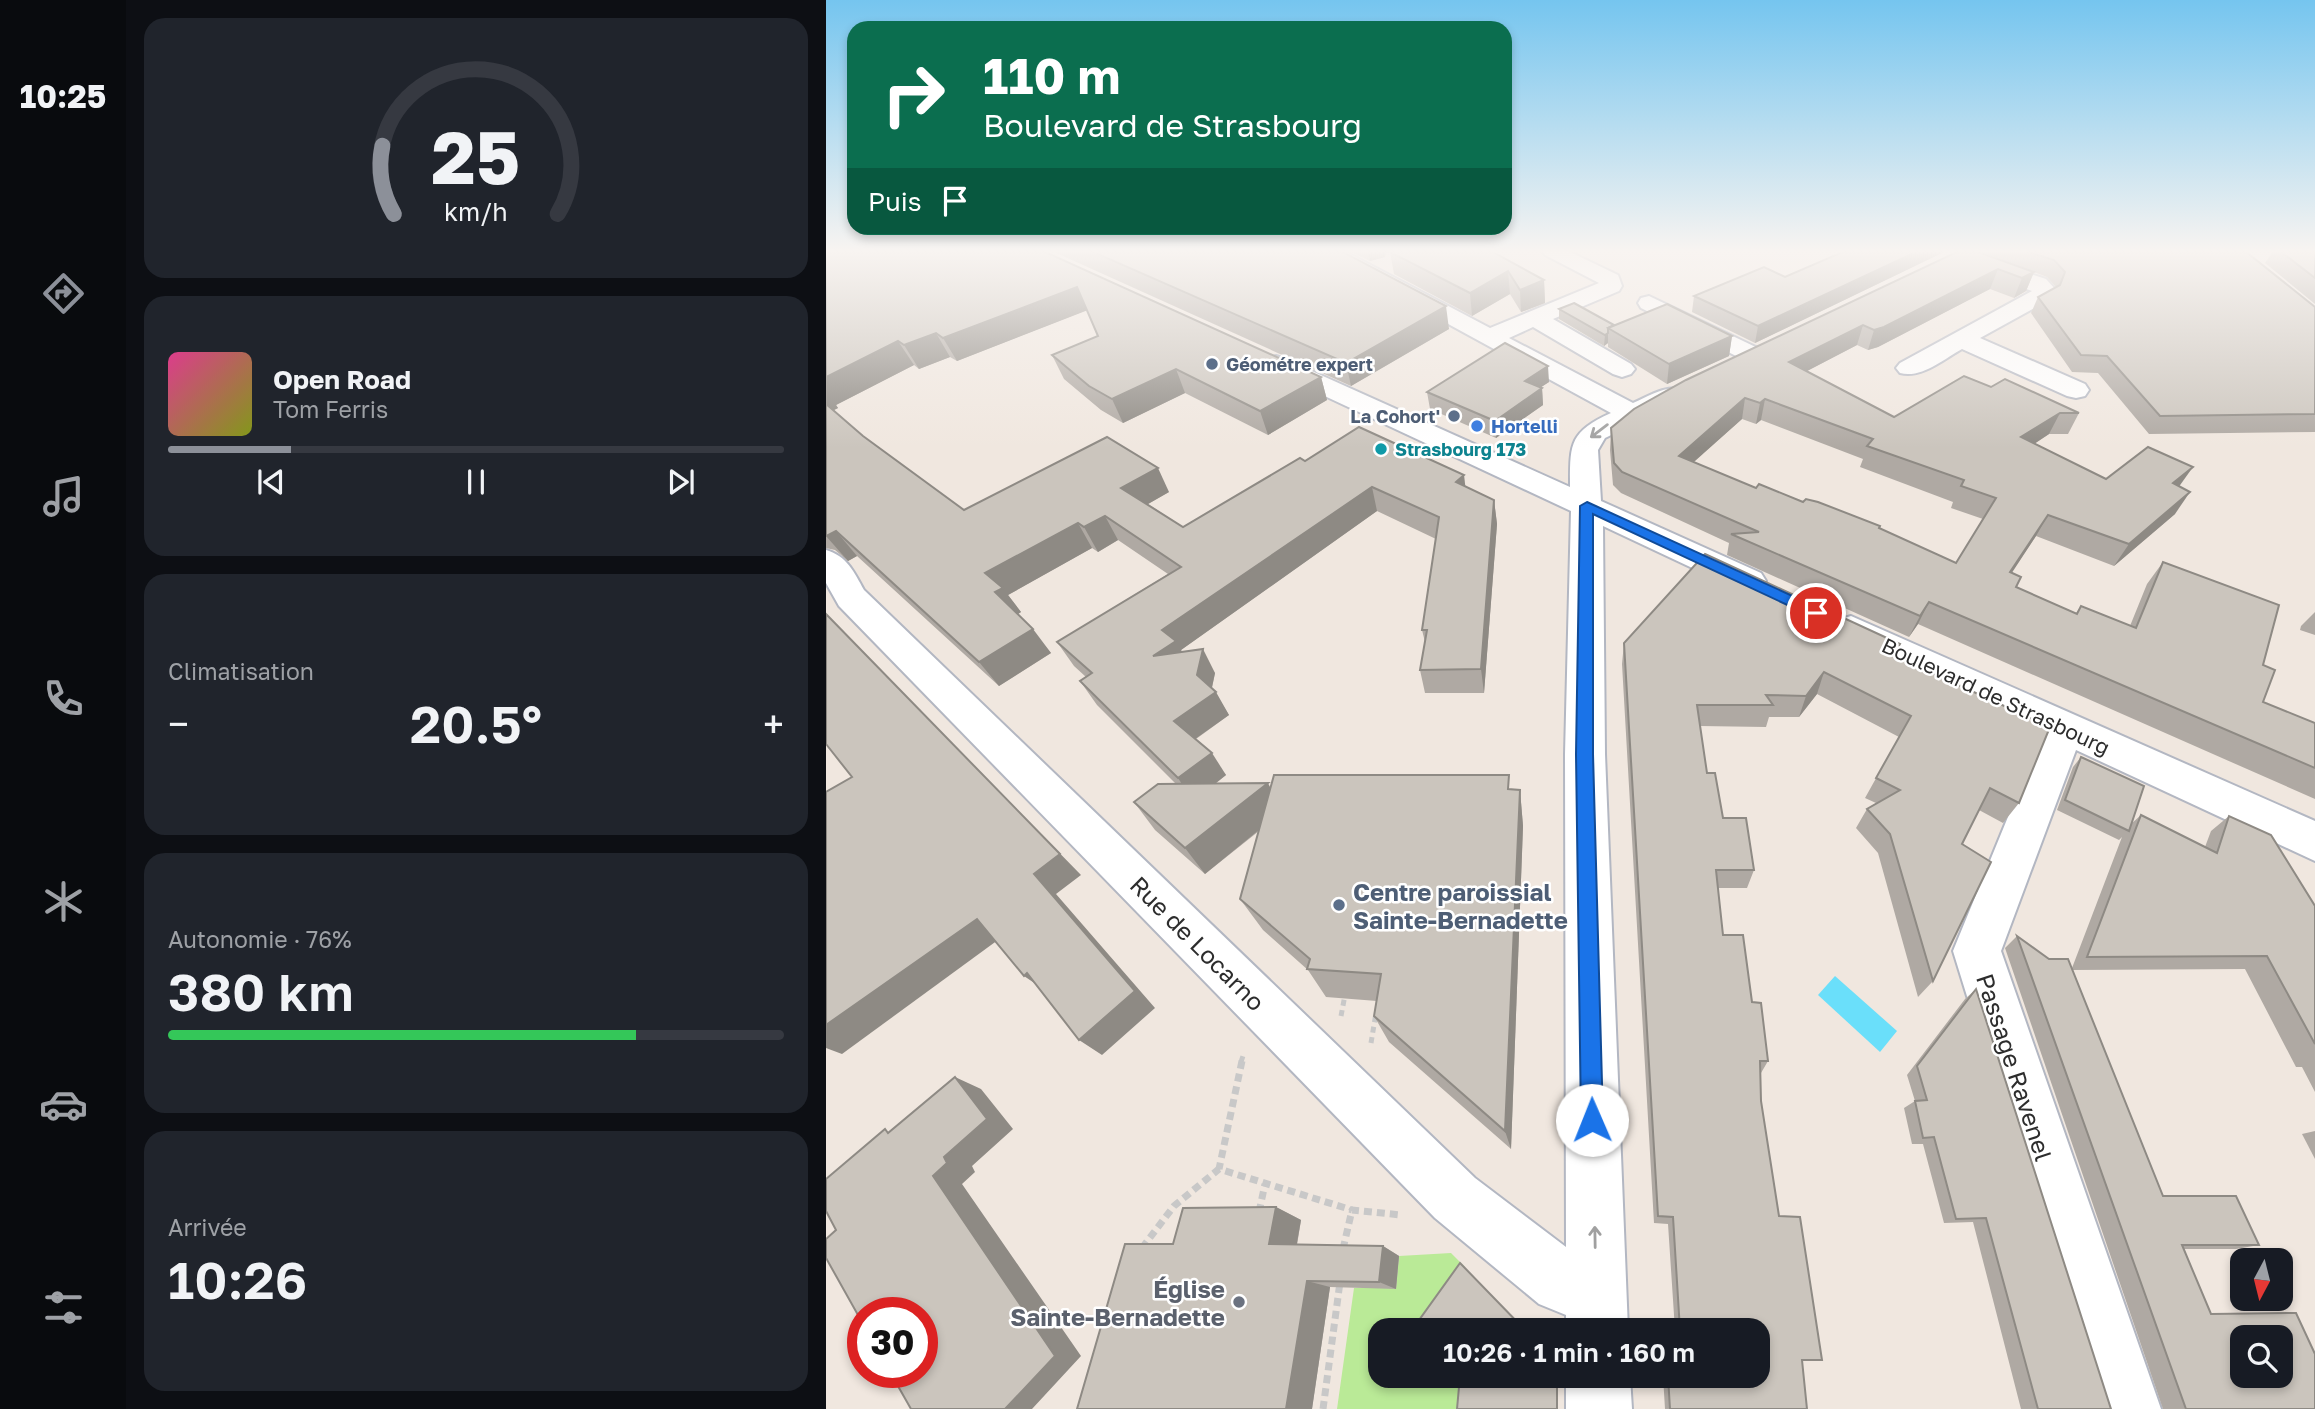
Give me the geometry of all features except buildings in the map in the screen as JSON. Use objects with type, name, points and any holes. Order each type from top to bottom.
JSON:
[{"type":"street","points":[[1448,317],[1631,413]]},
{"type":"street","points":[[1487,338],[1537,317]]},
{"type":"street","points":[[1677,317],[1755,356]]},
{"type":"street","points":[[1909,368],[2002,317]]},
{"type":"street","points":[[1534,318],[1622,369]]},
{"type":"street","points":[[1961,339],[2076,390]]},
{"type":"street","points":[[1731,368],[1782,343]]},
{"type":"street","points":[[1259,356],[1779,595]]},
{"type":"street","points":[[1596,1311],[1585,754],[1587,506],[1584,450],[1587,441],[1603,427],[1695,384]]},
{"type":"street","name":"Rue de Locarno","points":[[826,561],[836,570],[851,598],[1455,1198],[1561,1282],[1576,1289],[1596,1311]]},
{"type":"street","name":"Boulevard de Strasbourg","points":[[1816,613],[2315,842]]},
{"type":"street","name":"Passage Ravenel","points":[[2064,729],[1977,950],[2128,1409]]},
{"type":"street","points":[[1598,1388],[1599,1409]]},
{"type":"path","points":[[1341,1017],[1346,991]]},
{"type":"path","points":[[1371,1043],[1377,1004]]},
{"type":"path","points":[[1139,1253],[1174,1206],[1219,1169],[1234,1088],[1246,1047]]},
{"type":"path","points":[[1219,1169],[1352,1210],[1411,1216]]},
{"type":"path","points":[[1258,1220],[1265,1184]]},
{"type":"path","points":[[1341,1255],[1352,1210]]},
{"type":"path","points":[[1323,1409],[1339,1303],[1340,1267]]},
{"type":"green space","points":[[1451,1253],[1465,1267],[1429,1318],[1368,1318],[1368,1388],[1465,1388],[1463,1409],[1337,1409],[1354,1288],[1396,1288],[1399,1256]]},
{"type":"water","points":[[1835,976],[1897,1031],[1880,1052],[1818,995]]},
{"type":"place","name":"Géométre expert","points":[[1212,364]]},
{"type":"place","name":"La Cohort'","points":[[1454,416]]},
{"type":"place","name":"Hortelli","points":[[1477,426]]},
{"type":"place","name":"Strasbourg 173","points":[[1381,449]]},
{"type":"place","name":"Centre paroissial Sainte-Bernadette","points":[[1339,905]]},
{"type":"place","name":"Église Sainte-Bernadette","points":[[1239,1302]]},
{"type":"route","points":[[1592,1120],[1585,754],[1587,506],[1816,613]]}]
